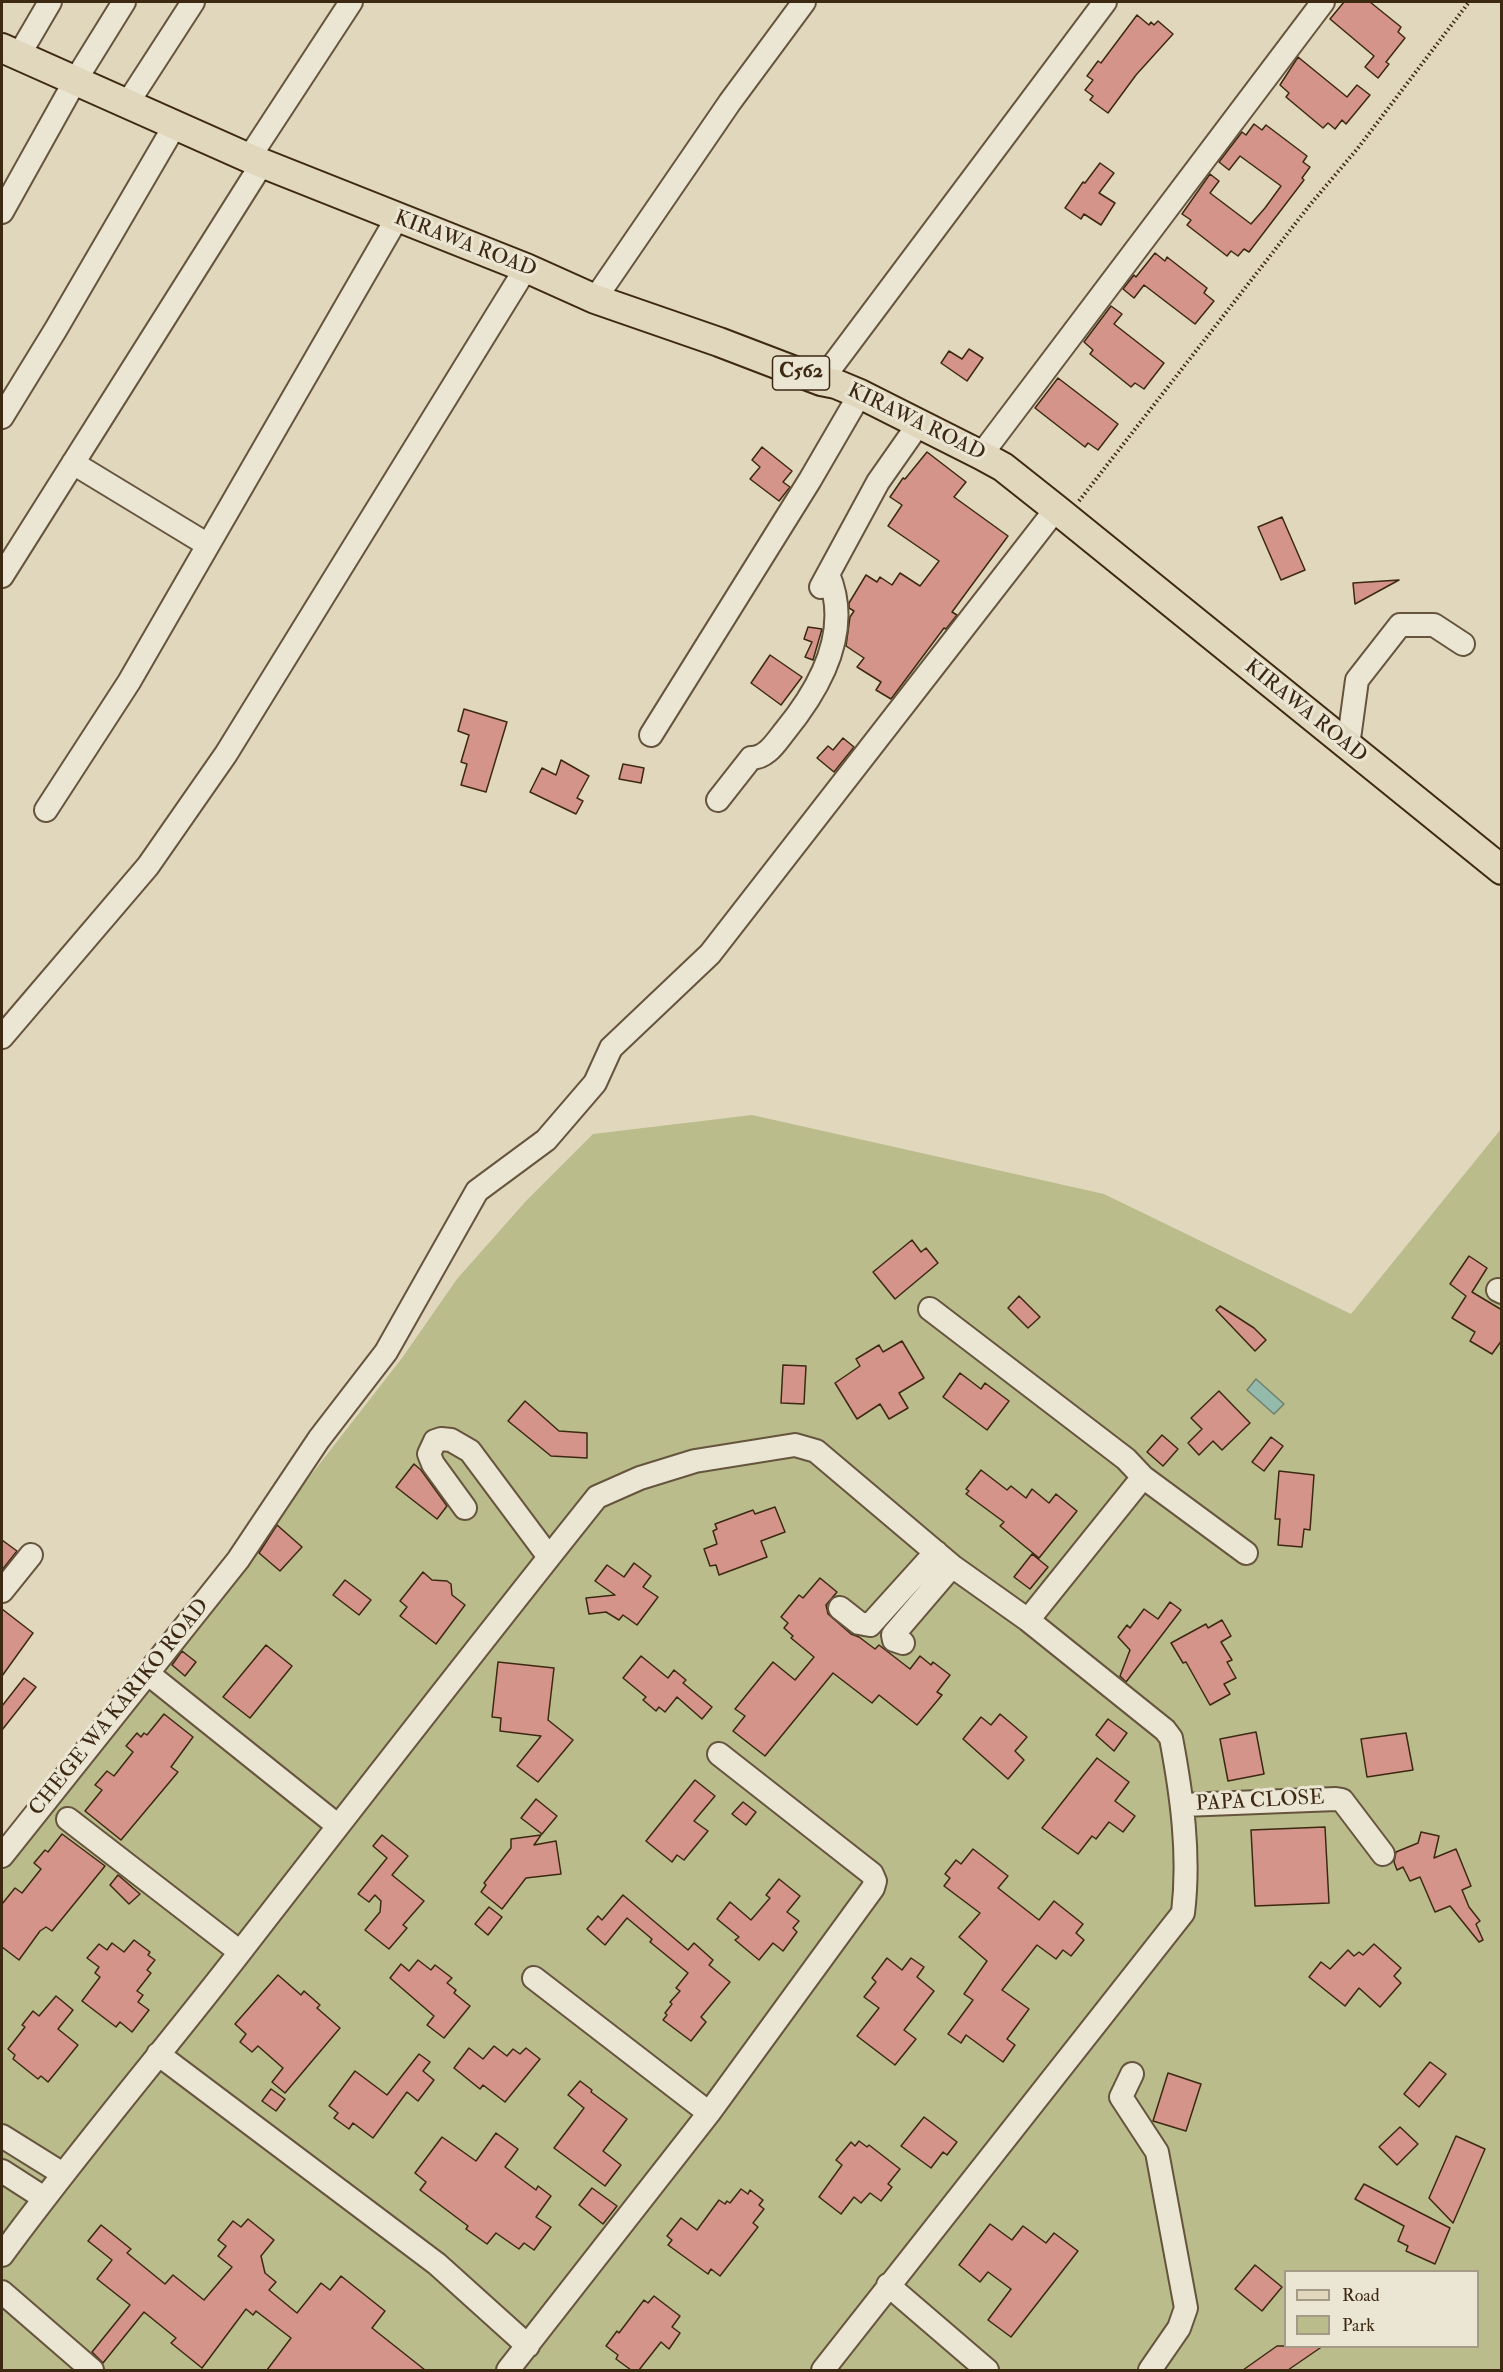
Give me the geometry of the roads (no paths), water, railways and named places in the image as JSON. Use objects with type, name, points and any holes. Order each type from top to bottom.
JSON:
[{"type":"main road","name":"KIRAWA ROAD","points":[[10,51],[256,160],[526,267],[595,299],[860,394],[920,422],[1003,467],[1502,870]]},
{"type":"street","points":[[10,51],[50,2]]},
{"type":"street","points":[[2,212],[75,81],[124,2]]},
{"type":"street","points":[[127,104],[193,2]]},
{"type":"street","points":[[2,576],[73,463],[351,2]]},
{"type":"street","points":[[595,299],[730,102],[804,2]]},
{"type":"street","points":[[821,381],[1105,2]]},
{"type":"street","points":[[981,455],[1323,2]]},
{"type":"street","points":[[2,417],[175,125]]},
{"type":"street","points":[[46,810],[129,682],[398,218]]},
{"type":"street","points":[[2,1037],[148,866],[226,754],[526,267]]},
{"type":"street","points":[[651,735],[810,480],[860,394]]},
{"type":"street","points":[[718,800],[751,758],[759,758],[770,750],[793,722],[825,671],[832,648],[837,616],[834,589],[823,582],[878,482],[920,422]]},
{"type":"street","points":[[73,463],[208,545]]},
{"type":"street","name":"CHEGE WA KARIKO ROAD","points":[[2,1856],[238,1560],[319,1439],[386,1352],[477,1191],[546,1140],[595,1083],[611,1048],[710,954],[1061,513]]},
{"type":"street","points":[[1348,746],[1357,680],[1400,625],[1434,625],[1463,644]]},
{"type":"street","points":[[930,1309],[1126,1459],[1143,1477],[1246,1553]]},
{"type":"street","points":[[465,1508],[433,1464],[429,1454],[435,1441],[451,1440],[470,1451],[549,1557]]},
{"type":"street","points":[[2,2255],[44,2198],[597,1497],[640,1478],[695,1461],[795,1445],[816,1451],[944,1559],[1028,1620],[1165,1730],[1171,1738],[1183,1805],[1186,1890],[1183,1913],[823,2370]]},
{"type":"street","points":[[1028,1620],[1143,1477]]},
{"type":"street","points":[[2,1591],[32,1555]]},
{"type":"street","points":[[840,1608],[859,1623],[870,1625],[944,1559]]},
{"type":"street","points":[[903,1643],[894,1640],[893,1635],[944,1559]]},
{"type":"street","points":[[156,1680],[337,1825]]},
{"type":"street","points":[[507,2370],[709,2114],[873,1888],[875,1881],[872,1874],[719,1754]]},
{"type":"street","name":"PAPA CLOSE","points":[[1183,1805],[1342,1800],[1383,1854]]},
{"type":"street","points":[[68,1819],[240,1952]]},
{"type":"street","points":[[534,1978],[709,2114]]},
{"type":"street","points":[[158,2054],[437,2264],[528,2346]]},
{"type":"street","points":[[1132,2074],[1122,2097],[1157,2152],[1186,2308],[1179,2328],[1150,2370]]},
{"type":"street","points":[[2,2136],[63,2174]]},
{"type":"street","points":[[2,2171],[44,2198]]},
{"type":"street","points":[[888,2285],[987,2370]]},
{"type":"street","points":[[2,2292],[92,2370]]}]
